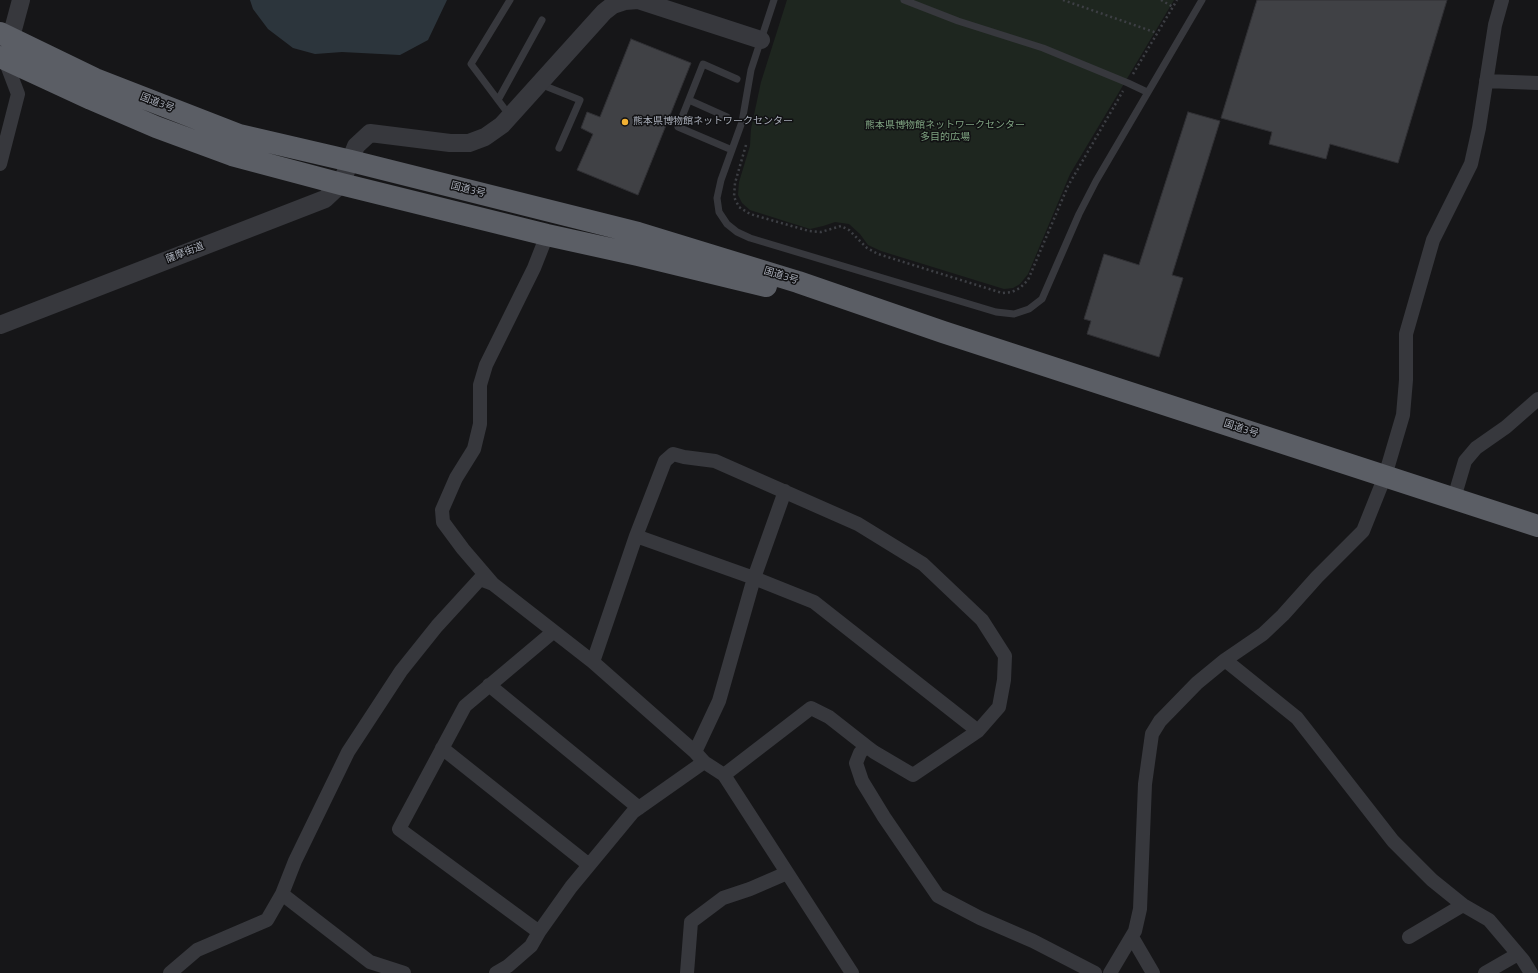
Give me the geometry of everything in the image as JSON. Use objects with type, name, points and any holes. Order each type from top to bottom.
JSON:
[{"type":"highway","name":"国道3号","points":[[3,51],[95,79],[240,135],[351,161],[638,233],[798,282],[943,332],[1538,526]]},
{"type":"highway","name":"国道3号","points":[[3,51],[156,127],[232,155],[341,184],[547,235],[638,255],[943,332]]},
{"type":"street","points":[[0,164],[18,94],[3,51],[21,0]]},
{"type":"street","name":"薩摩街道","points":[[0,325],[325,199],[341,184],[356,146],[370,134],[450,143],[469,143],[485,137],[502,125],[604,12],[613,5],[625,1],[638,0],[665,4],[761,40]]},
{"type":"street","points":[[1110,973],[1135,931],[1140,909],[1145,784],[1152,734],[1160,721],[1197,683],[1225,660],[1268,629],[1363,531],[1385,476],[1404,414],[1406,334],[1433,240],[1471,164],[1479,128],[1495,25],[1502,0]]},
{"type":"street","points":[[1486,81],[1538,83]]},
{"type":"street","points":[[547,235],[534,268],[486,365],[480,385],[480,424],[474,449],[456,478],[442,510],[443,522],[463,549],[493,584],[593,662],[700,757],[724,774],[852,973]]},
{"type":"street","points":[[1454,498],[1465,461],[1476,448],[1506,427],[1538,399]]},
{"type":"street","points":[[593,662],[636,536],[665,461],[673,454],[715,461],[858,524],[923,564],[982,620],[1006,656],[1004,680],[999,707],[978,731],[913,775],[874,752],[829,717],[812,708],[724,774]]},
{"type":"street","points":[[496,973],[508,966],[531,946],[539,932],[571,887],[633,812],[700,757],[719,701],[754,578],[785,491]]},
{"type":"street","points":[[636,536],[754,578],[814,602],[978,731]]},
{"type":"street","points":[[170,973],[197,950],[267,920],[282,894],[296,861],[348,752],[401,671],[437,626],[480,579],[493,584]]},
{"type":"street","points":[[539,932],[399,829],[465,706],[553,632]]},
{"type":"street","points":[[1225,660],[1297,718],[1393,841],[1432,880],[1463,905],[1489,920],[1518,954],[1531,973]]},
{"type":"street","points":[[489,685],[639,808]]},
{"type":"street","points":[[866,746],[856,763],[862,782],[938,896],[980,918],[1033,941],[1095,973]]},
{"type":"street","points":[[442,748],[589,865]]},
{"type":"street","points":[[687,973],[691,922],[723,898],[750,889],[787,873]]},
{"type":"street","points":[[282,894],[368,967],[404,973]]},
{"type":"street","points":[[1409,937],[1463,905]]},
{"type":"street","points":[[1132,937],[1153,973]]},
{"type":"street","points":[[1485,973],[1518,954]]},
{"type":"lane","points":[[510,0],[471,64],[510,116]]},
{"type":"lane","points":[[774,0],[751,70],[742,122],[721,180],[717,198],[719,212],[727,224],[738,232],[848,268],[996,312],[1014,314],[1029,308],[1042,299],[1079,214],[1096,181],[1202,0]]},
{"type":"lane","points":[[904,0],[958,21],[1043,48],[1147,92]]},
{"type":"lane","points":[[498,100],[542,20]]},
{"type":"lane","points":[[732,150],[678,127],[703,64],[737,79]]},
{"type":"lane","points":[[540,84],[580,100],[559,148]]},
{"type":"lane","points":[[689,100],[728,117]]},
{"type":"path","points":[[1063,0],[1157,33]]},
{"type":"path","points":[[1160,0],[1173,6]]},
{"type":"path","points":[[746,144],[735,183],[734,197],[739,207],[750,214],[809,231],[820,232],[841,226],[849,230],[867,248],[878,254],[1002,293],[1012,292],[1020,288],[1028,280],[1068,186],[1177,0]]},
{"type":"green space","name":"熊本県博物館ネットワークセンター 多目的広場","points":[[787,0],[1174,0],[1070,174],[1028,274],[1020,284],[1013,288],[1004,289],[881,251],[868,245],[860,234],[849,224],[835,222],[810,229],[750,210],[742,203],[738,195],[739,182],[750,146],[751,129],[761,82]]},
{"type":"shaded area","points":[[250,0],[447,0],[428,40],[400,55],[342,52],[315,54],[293,48],[268,29],[253,9]]},
{"type":"building","points":[[1257,0],[1447,0],[1398,163],[1330,144],[1326,159],[1269,144],[1272,132],[1221,118]]},
{"type":"building","name":"熊本県博物館ネットワークセンター","points":[[631,39],[691,63],[638,195],[577,170],[593,134],[581,128],[587,112],[600,117]]},
{"type":"building","points":[[1188,112],[1220,121],[1172,275],[1183,278],[1159,357],[1087,334],[1091,321],[1084,319],[1104,254],[1139,265]]},
{"type":"place","name":"熊本県博物館ネットワークセンター","points":[[625,122]]}]
